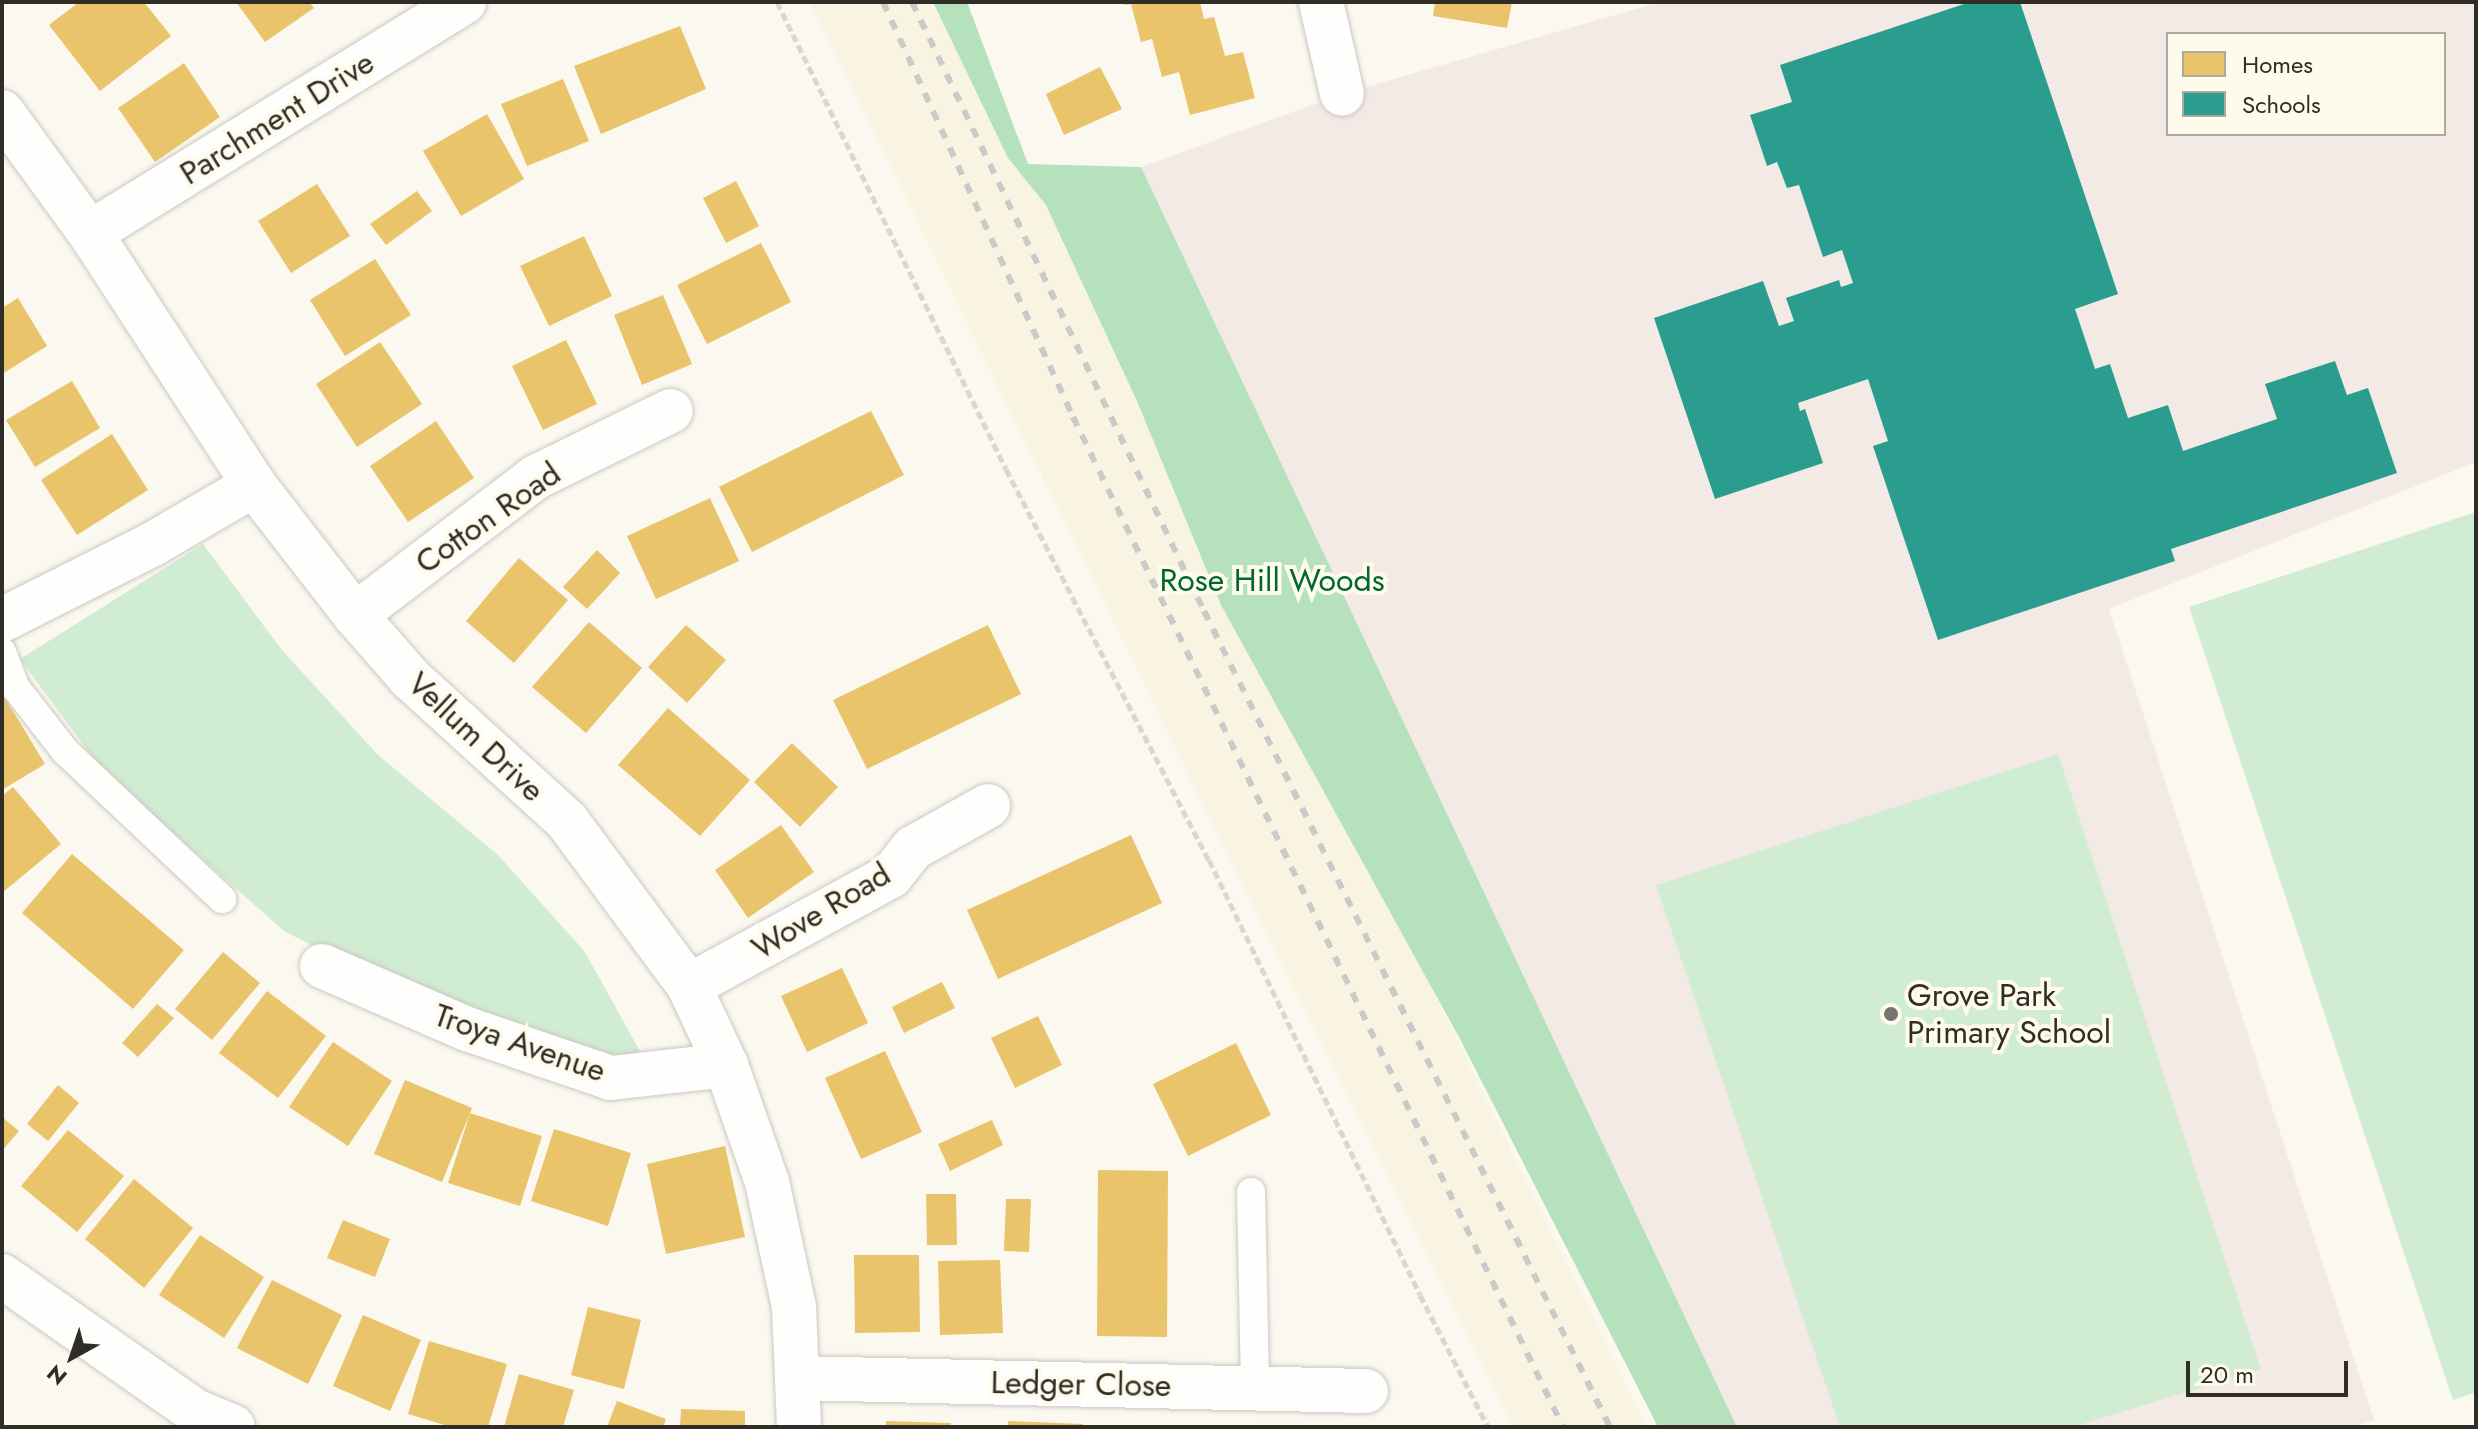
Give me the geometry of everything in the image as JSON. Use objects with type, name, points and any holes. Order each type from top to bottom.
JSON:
[{"type":"street","name":"Parchment Drive","points":[[90,233],[464,2]]},
{"type":"street","points":[[1321,2],[1342,94]]},
{"type":"street","name":"Vellum Drive","points":[[2,112],[90,233],[254,485],[355,615],[410,678],[567,821],[689,986],[726,1065],[767,1182],[794,1307],[799,1427]]},
{"type":"street","name":"Cotton Road","points":[[355,615],[536,477],[671,411]]},
{"type":"street","points":[[2,620],[153,544],[254,485]]},
{"type":"street","name":"Wove Road","points":[[689,986],[891,876],[913,848],[988,806]]},
{"type":"street","name":"Troya Avenue","points":[[322,966],[467,1029],[611,1078],[726,1065]]},
{"type":"street","points":[[2,1276],[195,1411],[233,1427]]},
{"type":"street","name":"Ledger Close","points":[[797,1378],[1366,1391]]},
{"type":"lane","points":[[2,652],[16,688],[65,751],[222,899]]},
{"type":"lane","points":[[1251,1192],[1255,1388]]},
{"type":"path","points":[[777,2],[1006,469],[1209,860],[1420,1295],[1488,1427]]},
{"type":"shaded area","points":[[810,2],[966,2],[1028,164],[1647,1427],[1513,1427],[1289,980]]},
{"type":"shaded area","name":"Grove Park Primary School","points":[[1660,2],[2476,2],[2476,462],[2109,609],[2374,1420],[2352,1427],[1737,1427],[1141,167],[1342,94]]},
{"type":"green space","name":"Rose Hill Woods","points":[[933,2],[967,2],[1028,164],[1141,167],[1737,1427],[1658,1427],[1460,1039],[1221,605],[1137,401],[1046,205],[1008,158]]},
{"type":"green space","points":[[2476,512],[2476,1392],[2453,1400],[2189,607]]},
{"type":"green space","points":[[203,544],[281,649],[378,755],[498,855],[585,952],[640,1051],[603,1065],[363,972],[284,931],[102,770],[20,659]]},
{"type":"green space","points":[[2058,754],[2261,1369],[2073,1427],[1840,1427],[1656,885]]},
{"type":"building: Homes","points":[[79,2],[144,2],[171,36],[100,91],[49,25]]},
{"type":"building: Homes","points":[[236,2],[309,2],[314,8],[265,42]]},
{"type":"building: Homes","points":[[1123,2],[1200,2],[1204,19],[1214,17],[1225,56],[1243,52],[1255,98],[1190,115],[1179,72],[1162,77],[1152,39],[1141,42],[1131,4],[1124,5]]},
{"type":"building: Homes","points":[[1435,2],[1512,2],[1507,28],[1433,16]]},
{"type":"building: Homes","points":[[680,26],[706,89],[601,134],[574,66]]},
{"type":"building: Homes","points":[[184,63],[220,117],[155,162],[118,108]]},
{"type":"building: Homes","points":[[1100,67],[1122,109],[1064,135],[1046,94]]},
{"type":"building: Homes","points":[[563,79],[589,141],[527,166],[501,104]]},
{"type":"building: Homes","points":[[487,114],[524,179],[461,216],[423,151]]},
{"type":"building: Homes","points":[[736,181],[759,226],[726,243],[703,198]]},
{"type":"building: Homes","points":[[317,184],[350,236],[291,273],[258,221]]},
{"type":"building: Homes","points":[[417,191],[432,211],[386,245],[370,224]]},
{"type":"building: Homes","points":[[584,236],[612,296],[549,326],[520,266]]},
{"type":"building: Homes","points":[[761,243],[791,302],[707,344],[677,285]]},
{"type":"building: Homes","points":[[375,259],[411,315],[345,356],[310,300]]},
{"type":"building: Homes","points":[[663,295],[692,364],[642,385],[614,315]]},
{"type":"building: Homes","points":[[18,298],[47,346],[2,374],[2,308]]},
{"type":"building: Homes","points":[[566,340],[597,404],[543,430],[512,366]]},
{"type":"building: Homes","points":[[380,342],[422,404],[357,447],[316,384]]},
{"type":"building: Homes","points":[[72,381],[100,428],[35,467],[6,420]]},
{"type":"building: Homes","points":[[871,411],[904,475],[752,552],[719,487]]},
{"type":"building: Homes","points":[[436,421],[474,478],[408,522],[370,466]]},
{"type":"building: Homes","points":[[112,434],[148,490],[77,535],[41,480]]},
{"type":"building: Homes","points":[[710,498],[739,561],[656,599],[627,536]]},
{"type":"building: Homes","points":[[597,550],[620,573],[587,609],[563,587]]},
{"type":"building: Homes","points":[[519,558],[568,600],[514,663],[466,621]]},
{"type":"building: Homes","points":[[589,622],[642,668],[586,733],[532,687]]},
{"type":"building: Homes","points":[[686,625],[726,660],[687,703],[648,667]]},
{"type":"building: Homes","points":[[988,625],[1021,694],[867,769],[833,700]]},
{"type":"building: Homes","points":[[2,693],[45,764],[2,790]]},
{"type":"building: Homes","points":[[668,708],[750,780],[700,836],[618,765]]},
{"type":"building: Homes","points":[[792,743],[838,787],[800,827],[754,782]]},
{"type":"building: Homes","points":[[13,787],[61,844],[2,893],[2,796]]},
{"type":"building: Homes","points":[[781,825],[814,872],[748,918],[715,870]]},
{"type":"building: Homes","points":[[1131,835],[1162,903],[998,979],[967,910]]},
{"type":"building: Homes","points":[[72,854],[184,950],[133,1009],[22,913]]},
{"type":"building: Homes","points":[[223,952],[260,983],[212,1040],[175,1009]]},
{"type":"building: Homes","points":[[842,968],[868,1023],[807,1052],[781,996]]},
{"type":"building: Homes","points":[[942,982],[955,1008],[904,1033],[892,1007]]},
{"type":"building: Homes","points":[[267,991],[326,1036],[278,1098],[219,1053]]},
{"type":"building: Homes","points":[[157,1004],[174,1018],[138,1057],[122,1043]]},
{"type":"building: Homes","points":[[1038,1016],[1062,1065],[1015,1088],[991,1038]]},
{"type":"building: Homes","points":[[333,1042],[392,1081],[348,1146],[289,1107]]},
{"type":"building: Homes","points":[[1236,1043],[1271,1115],[1188,1156],[1153,1084]]},
{"type":"building: Homes","points":[[885,1051],[922,1132],[861,1159],[825,1078]]},
{"type":"building: Homes","points":[[405,1080],[472,1108],[442,1182],[374,1154]]},
{"type":"building: Homes","points":[[58,1085],[79,1103],[48,1141],[27,1124]]},
{"type":"building: Homes","points":[[470,1113],[542,1136],[520,1206],[448,1183]]},
{"type":"building: Homes","points":[[2,1117],[19,1131],[2,1151]]},
{"type":"building: Homes","points":[[992,1120],[1003,1145],[950,1171],[938,1144]]},
{"type":"building: Homes","points":[[554,1129],[631,1153],[608,1226],[531,1201]]},
{"type":"building: Homes","points":[[68,1130],[124,1176],[77,1232],[21,1186]]},
{"type":"building: Homes","points":[[725,1146],[745,1237],[666,1254],[647,1164]]},
{"type":"building: Homes","points":[[1098,1170],[1168,1171],[1167,1337],[1097,1336]]},
{"type":"building: Homes","points":[[134,1179],[193,1228],[144,1288],[85,1239]]},
{"type":"building: Homes","points":[[926,1194],[956,1194],[957,1245],[927,1245]]},
{"type":"building: Homes","points":[[1006,1199],[1031,1199],[1029,1252],[1004,1251]]},
{"type":"building: Homes","points":[[343,1220],[390,1239],[375,1277],[327,1258]]},
{"type":"building: Homes","points":[[200,1235],[264,1277],[224,1338],[159,1295]]},
{"type":"building: Homes","points":[[854,1255],[919,1255],[920,1332],[855,1333]]},
{"type":"building: Homes","points":[[1000,1260],[1003,1333],[940,1335],[938,1261]]},
{"type":"building: Homes","points":[[272,1280],[342,1315],[308,1384],[237,1348]]},
{"type":"building: Homes","points":[[588,1307],[641,1320],[624,1389],[571,1375]]},
{"type":"building: Homes","points":[[363,1315],[421,1340],[390,1411],[333,1386]]},
{"type":"building: Homes","points":[[429,1341],[507,1364],[488,1427],[451,1427],[408,1414]]},
{"type":"building: Homes","points":[[519,1374],[574,1390],[563,1427],[504,1427]]},
{"type":"building: Homes","points":[[617,1401],[666,1419],[663,1427],[607,1427]]},
{"type":"building: Homes","points":[[681,1409],[745,1411],[745,1427],[680,1427]]},
{"type":"building: Homes","points":[[886,1421],[951,1423],[950,1427],[886,1427]]},
{"type":"building: Homes","points":[[1008,1421],[1083,1424],[1083,1427],[1008,1427]]},
{"type":"building: Schools","points":[[1970,2],[2020,2],[2118,294],[2075,309],[2095,369],[2110,364],[2128,418],[2168,405],[2183,451],[2277,419],[2265,384],[2335,361],[2347,395],[2368,388],[2397,473],[2171,549],[2175,561],[1938,640],[1873,446],[1888,441],[1868,379],[1798,403],[1800,411],[1805,409],[1823,463],[1715,499],[1654,318],[1763,281],[1779,326],[1794,321],[1786,298],[1839,280],[1841,287],[1853,283],[1842,250],[1823,257],[1799,185],[1787,188],[1777,162],[1767,166],[1750,115],[1792,102],[1780,65]]},
{"type":"railway","points":[[883,2],[1073,417],[1563,1427]]},
{"type":"railway","points":[[912,2],[1204,611],[1610,1427]]},
{"type":"place","name":"Grove Park Primary School","points":[[1891,1014]]}]
